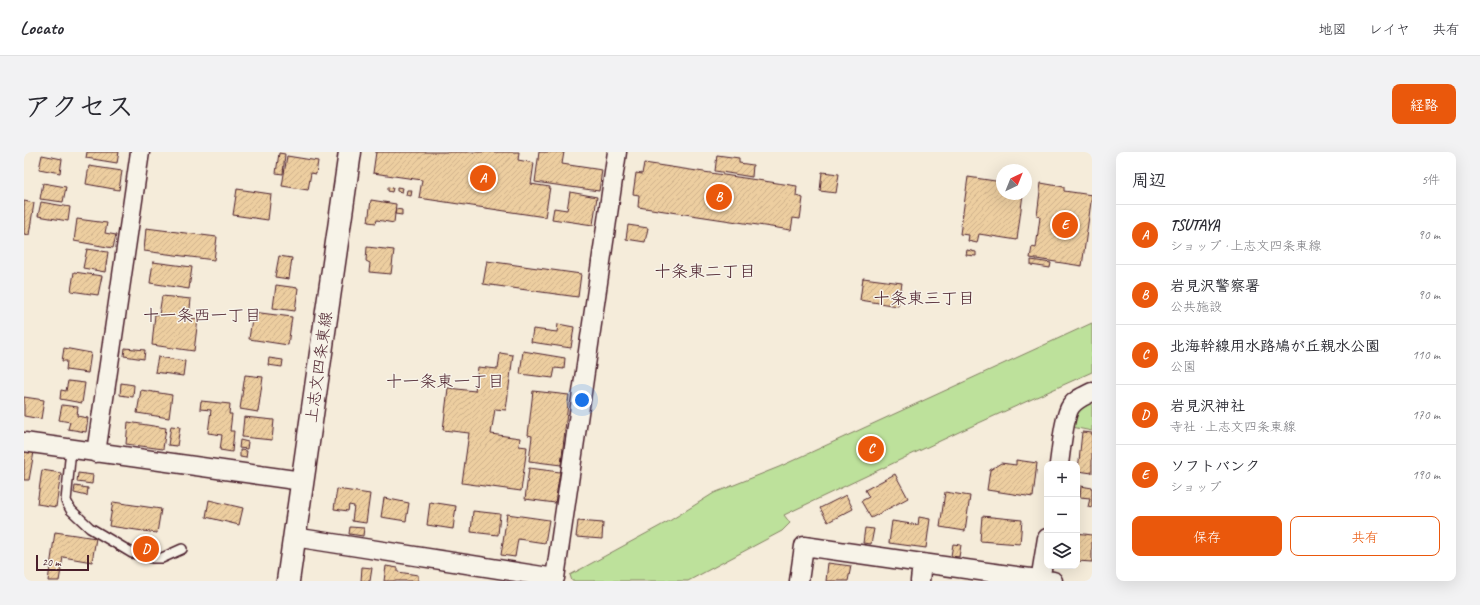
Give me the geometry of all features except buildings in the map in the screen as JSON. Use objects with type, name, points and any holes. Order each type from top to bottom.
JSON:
[{"type":"main road","name":"上志文四条東線","points":[[288,581],[350,152]]},
{"type":"street","points":[[96,453],[140,152]]},
{"type":"street","points":[[294,538],[556,579],[617,152]]},
{"type":"street","points":[[1060,461],[1067,416],[1070,407],[1076,401],[1092,392]]},
{"type":"street","points":[[24,442],[302,481]]},
{"type":"street","points":[[799,581],[804,546],[1044,580],[1045,569]]},
{"type":"street","points":[[920,581],[922,563]]},
{"type":"lane","points":[[71,449],[66,501],[71,510],[90,528],[132,553],[152,558],[162,558],[182,549]]},
{"type":"green space","points":[[1092,323],[1092,372],[961,431],[784,515],[790,523],[782,531],[688,581],[572,581],[570,575],[671,520],[714,493],[779,467]]},
{"type":"green space","points":[[1092,401],[1092,431],[1072,427],[1074,409]]},
{"type":"place","name":"TSUTAYA","points":[[483,178]]},
{"type":"place","name":"岩見沢警察署","points":[[719,197]]},
{"type":"place","name":"ソフトバンク","points":[[1065,225]]},
{"type":"place","name":"北海幹線用水路鳩が丘親水公園","points":[[871,449]]},
{"type":"place","name":"岩見沢神社","points":[[146,549]]},
{"type":"district","name":"十条東二丁目","points":[[705,271]]},
{"type":"district","name":"十条東三丁目","points":[[924,298]]},
{"type":"district","name":"十一条西一丁目","points":[[202,315]]},
{"type":"district","name":"十一条東一丁目","points":[[445,381]]}]
